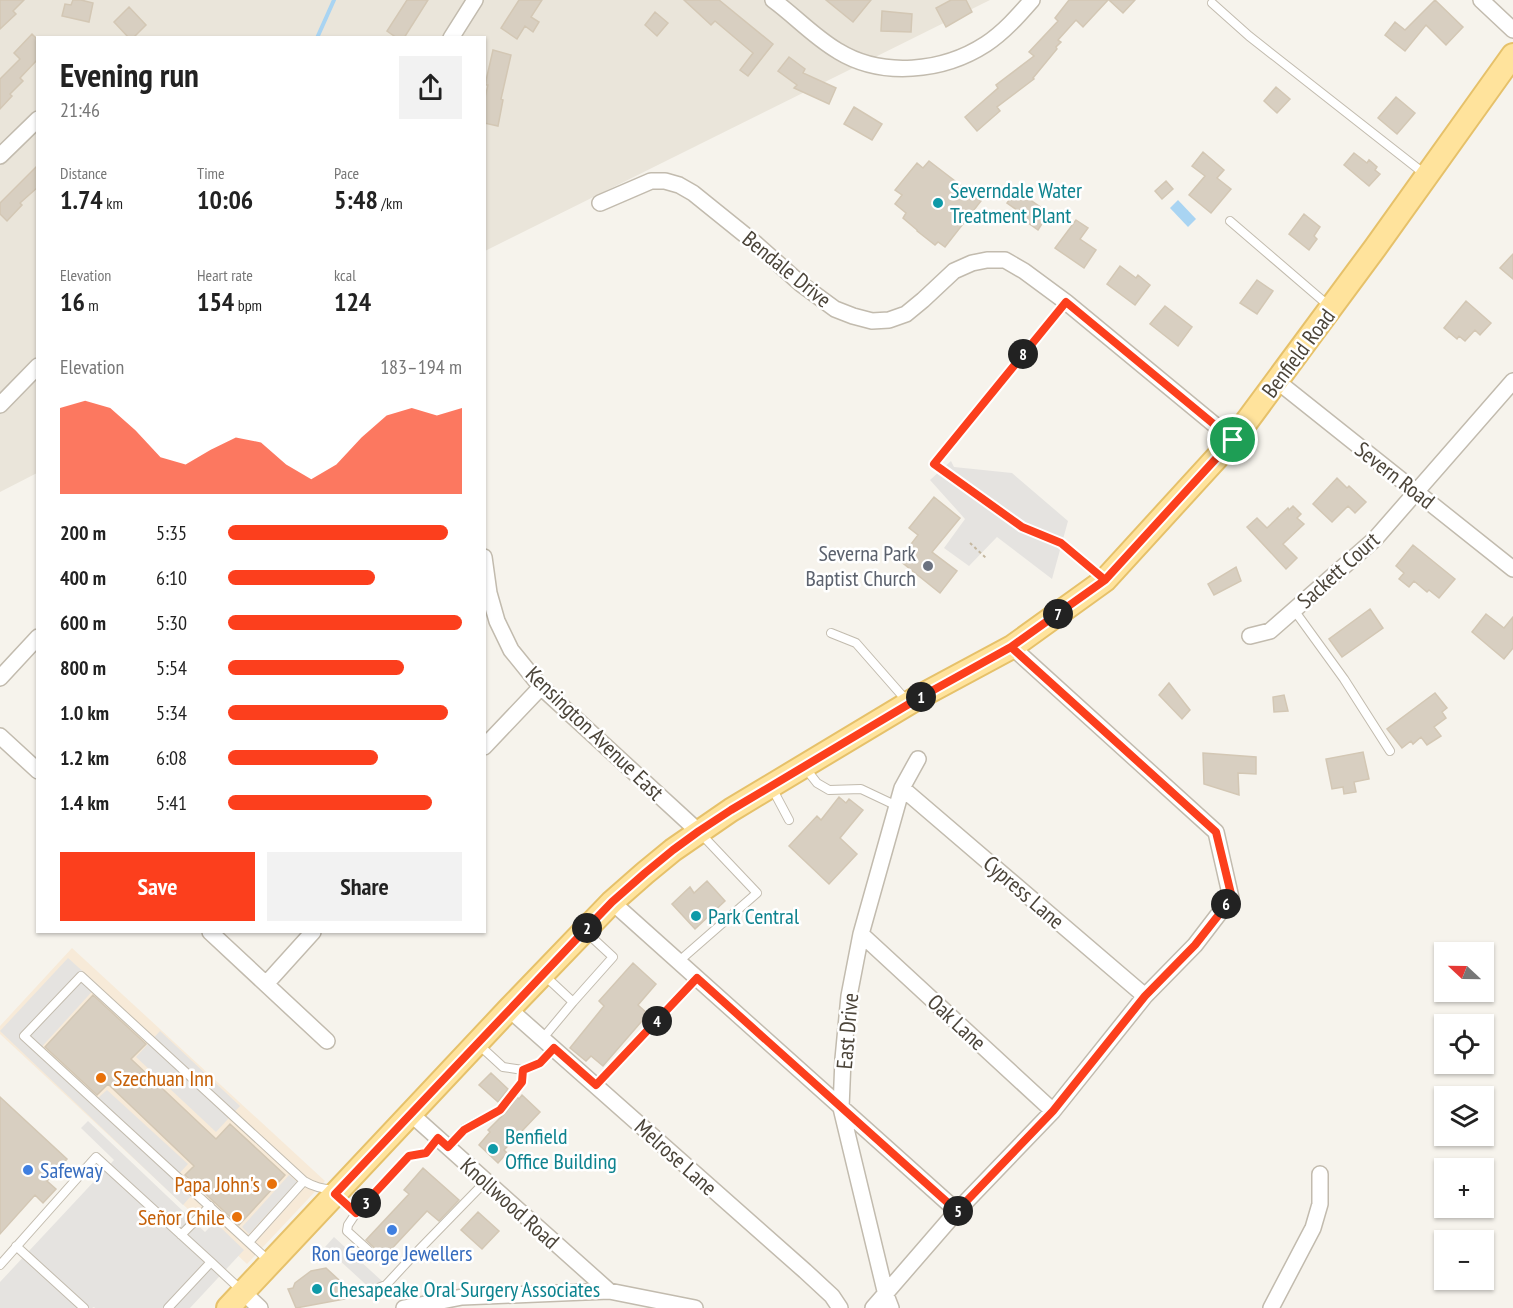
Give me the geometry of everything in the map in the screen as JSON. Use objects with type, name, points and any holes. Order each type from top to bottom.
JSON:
[{"type":"main road","name":"Benfield Road","points":[[236,1300],[612,902],[673,850],[699,831],[909,704],[1011,647],[1105,580],[1233,440],[1332,308],[1513,55]]},
{"type":"street","points":[[452,36],[475,0]]},
{"type":"street","points":[[773,0],[824,42],[840,52],[867,63],[903,69],[920,68],[963,57],[987,44],[1009,26],[1032,0]]},
{"type":"street","points":[[1481,0],[1513,30]]},
{"type":"street","points":[[0,156],[36,121]]},
{"type":"street","name":"Bendale Drive","points":[[600,203],[651,181],[666,181],[679,185],[693,193],[801,284],[835,309],[872,321],[889,320],[906,314],[954,271],[972,263],[1005,260],[1066,302],[1233,440]]},
{"type":"street","points":[[0,405],[36,368]]},
{"type":"street","name":"Severn Road","points":[[1277,381],[1513,569]]},
{"type":"street","name":"Sackett Court","points":[[1250,636],[1270,631],[1375,539],[1513,381]]},
{"type":"street","name":"Kensington Avenue East","points":[[486,568],[489,593],[497,621],[511,650],[542,687],[699,831]]},
{"type":"street","points":[[0,678],[36,639]]},
{"type":"street","points":[[873,1308],[889,1301],[957,1211],[1053,1111],[1145,996],[1195,945],[1232,898],[1216,832],[1011,647]]},
{"type":"street","points":[[486,745],[542,687]]},
{"type":"street","points":[[0,736],[36,769]]},
{"type":"street","name":"East Drive","points":[[889,1301],[841,1108],[849,996],[861,934],[902,788],[918,759]]},
{"type":"street","name":"Cypress Lane","points":[[902,788],[1145,996]]},
{"type":"street","points":[[612,902],[957,1211]]},
{"type":"street","points":[[211,933],[327,1041]]},
{"type":"street","points":[[266,984],[312,933]]},
{"type":"street","name":"Oak Lane","points":[[861,934],[1053,1111]]},
{"type":"street","name":"Melrose Lane","points":[[509,1009],[805,1270],[832,1296],[840,1308]]},
{"type":"street","name":"Knollwood Road","points":[[411,1113],[609,1292]]},
{"type":"street","points":[[1271,1308],[1313,1228],[1320,1204],[1320,1174]]},
{"type":"street","points":[[404,1308],[462,1297],[609,1292],[689,1307]]},
{"type":"street","points":[[462,1297],[474,1308]]},
{"type":"street","points":[[236,1300],[260,1308]]},
{"type":"lane","points":[[1212,3],[1249,36],[1427,177]]},
{"type":"lane","points":[[1230,221],[1332,308]]},
{"type":"lane","points":[[1066,302],[934,464],[1022,527],[1061,543],[1105,580]]},
{"type":"lane","points":[[1294,610],[1344,680],[1390,751]]},
{"type":"lane","points":[[831,633],[856,643],[909,704]]},
{"type":"lane","points":[[805,767],[817,783],[829,789],[861,789],[897,806]]},
{"type":"lane","points":[[771,787],[789,820]]},
{"type":"lane","points":[[678,962],[757,893],[699,831]]},
{"type":"lane","points":[[477,1043],[503,1066],[523,1070],[540,1063],[548,1043],[573,1002],[613,957],[585,930]]},
{"type":"lane","points":[[543,974],[573,1002]]},
{"type":"lane","points":[[271,1263],[24,1036],[81,976],[304,1181],[321,1188],[338,1191],[356,1213]]},
{"type":"lane","points":[[596,1085],[697,978]]},
{"type":"lane","points":[[368,1250],[347,1231],[356,1213],[409,1156],[426,1153],[500,1110],[522,1082],[523,1070]]},
{"type":"lane","points":[[0,1264],[96,1157],[211,1262],[236,1300]]},
{"type":"lane","points":[[249,1242],[304,1181]]},
{"type":"lane","points":[[361,1289],[368,1292],[386,1286],[485,1182]]},
{"type":"lane","points":[[182,1235],[210,1206]]},
{"type":"lane","points":[[16,1246],[84,1308]]},
{"type":"lane","points":[[168,1308],[211,1262]]},
{"type":"path","points":[[970,543],[986,558]]},
{"type":"shaded area","points":[[0,0],[990,0],[486,251],[486,36],[36,36],[36,474],[0,492]]},
{"type":"shaded area","points":[[951,461],[954,467],[1012,473],[1068,521],[1052,579],[997,537],[969,566],[944,548],[965,519],[930,480]]},
{"type":"shaded area","points":[[72,948],[325,1181],[247,1264],[0,1034],[0,1026]]},
{"type":"shaded area","points":[[68,958],[98,985],[38,1051],[92,1103],[107,1090],[188,1164],[174,1179],[191,1196],[183,1205],[0,1031]]},
{"type":"shaded area","points":[[160,1031],[240,1106],[216,1132],[136,1057]]},
{"type":"shaded area","points":[[88,1121],[205,1232],[215,1222],[244,1250],[190,1308],[0,1308],[0,1282],[114,1160],[81,1128]]},
{"type":"shaded area","points":[[289,1175],[297,1182],[249,1234],[242,1227]]},
{"type":"shaded area","points":[[334,1237],[383,1282],[374,1292],[325,1247]]},
{"type":"water","points":[[1178,200],[1196,219],[1188,227],[1170,208]]},
{"type":"building","points":[[0,0],[24,0],[13,11],[16,14],[0,29]]},
{"type":"building","points":[[73,0],[93,3],[89,22],[62,16],[65,4],[71,5]]},
{"type":"building","points":[[407,0],[428,0],[405,36],[394,36],[387,31]]},
{"type":"building","points":[[519,0],[542,0],[531,17],[539,22],[533,32],[525,26],[517,39],[501,28]]},
{"type":"building","points":[[684,0],[719,0],[773,44],[748,76],[740,70],[753,53],[715,21],[711,25]]},
{"type":"building","points":[[826,0],[871,0],[853,22]]},
{"type":"building","points":[[951,0],[966,0],[972,12],[946,27],[936,8]]},
{"type":"building","points":[[1069,0],[1108,0],[1083,27],[1076,20],[1058,40],[1061,42],[1056,47],[1057,49],[1034,79],[997,107],[1000,111],[977,131],[965,117],[998,88],[996,85],[1034,56],[1029,52],[1058,21],[1055,18]]},
{"type":"building","points":[[1109,0],[1135,0],[1123,13]]},
{"type":"building","points":[[1435,0],[1463,27],[1446,45],[1426,25],[1405,51],[1385,35],[1395,22],[1405,30]]},
{"type":"building","points":[[129,7],[146,25],[135,36],[127,36],[114,22]]},
{"type":"building","points":[[882,11],[912,14],[911,32],[881,31]]},
{"type":"building","points":[[655,12],[668,23],[657,36],[645,25]]},
{"type":"building","points":[[32,34],[36,38],[36,61],[20,78],[23,81],[0,109],[0,79],[20,59],[14,53]]},
{"type":"building","points":[[493,50],[511,55],[501,99],[503,100],[498,126],[486,123],[488,85],[486,85]]},
{"type":"building","points":[[789,57],[805,69],[803,73],[836,88],[829,104],[794,88],[797,85],[778,71]]},
{"type":"building","points":[[1276,87],[1290,99],[1277,113],[1264,101]]},
{"type":"building","points":[[1396,97],[1415,113],[1397,134],[1378,118]]},
{"type":"building","points":[[854,107],[882,124],[872,140],[844,124]]},
{"type":"building","points":[[1203,152],[1224,170],[1217,178],[1231,189],[1211,213],[1189,195],[1205,176],[1192,166]]},
{"type":"building","points":[[1354,153],[1367,163],[1369,160],[1377,167],[1375,170],[1380,174],[1369,186],[1344,165]]},
{"type":"building","name":"Severndale Water Treatment Plant","points":[[929,161],[981,201],[945,247],[938,242],[935,245],[917,231],[903,218],[906,213],[895,204],[902,195],[895,190],[917,163],[923,168]]},
{"type":"building","points":[[36,167],[36,189],[20,203],[22,205],[7,221],[0,214],[0,203]]},
{"type":"building","points":[[1166,181],[1173,189],[1162,199],[1155,191]]},
{"type":"building","points":[[1016,190],[1049,213],[1038,230],[1021,218],[1024,215],[1007,203]]},
{"type":"building","points":[[1304,214],[1320,227],[1314,236],[1317,239],[1309,250],[1289,234]]},
{"type":"building","points":[[1076,220],[1088,228],[1080,239],[1096,250],[1084,268],[1055,248]]},
{"type":"building","points":[[1513,254],[1513,279],[1500,268]]},
{"type":"building","points":[[1120,266],[1136,278],[1138,275],[1150,285],[1135,305],[1107,284]]},
{"type":"building","points":[[1257,280],[1273,291],[1257,314],[1240,303]]},
{"type":"building","points":[[1466,301],[1491,323],[1480,335],[1475,330],[1465,341],[1459,336],[1457,339],[1444,328]]},
{"type":"building","points":[[1165,306],[1192,327],[1178,346],[1150,324]]},
{"type":"building","points":[[1337,478],[1366,502],[1355,513],[1348,506],[1332,522],[1313,504]]},
{"type":"building","points":[[934,497],[960,518],[932,552],[957,571],[940,593],[899,560],[918,535],[909,528]]},
{"type":"building","points":[[1293,506],[1301,514],[1297,518],[1304,524],[1283,544],[1297,558],[1286,569],[1247,527],[1257,518],[1267,528]]},
{"type":"building","points":[[1413,545],[1455,579],[1439,598],[1414,581],[1409,587],[1399,579],[1404,573],[1396,566]]},
{"type":"building","points":[[1236,567],[1241,581],[1214,595],[1208,584]]},
{"type":"building","points":[[1370,609],[1383,628],[1342,657],[1329,639]]},
{"type":"building","points":[[1486,614],[1504,628],[1513,617],[1513,648],[1504,659],[1472,632]]},
{"type":"building","points":[[1169,683],[1190,710],[1182,719],[1159,695]]},
{"type":"building","points":[[1435,693],[1447,708],[1442,712],[1446,718],[1434,727],[1441,736],[1427,745],[1421,737],[1413,744],[1411,741],[1402,748],[1387,729]]},
{"type":"building","points":[[1284,695],[1288,711],[1274,712],[1273,697]]},
{"type":"building","points":[[1363,752],[1369,779],[1354,782],[1356,792],[1344,794],[1343,787],[1332,789],[1326,759]]},
{"type":"building","points":[[1203,753],[1256,757],[1256,774],[1238,773],[1239,795],[1204,784]]},
{"type":"building","points":[[839,797],[846,803],[849,799],[863,810],[840,838],[857,854],[829,884],[789,846],[817,816],[821,820]]},
{"type":"building","name":"Park Central","points":[[707,881],[725,901],[695,929],[672,904],[690,887],[694,893]]},
{"type":"building","points":[[633,963],[656,984],[638,1005],[648,1014],[603,1066],[591,1056],[586,1061],[570,1048],[604,1006],[599,1001]]},
{"type":"building","points":[[93,995],[146,1044],[131,1059],[216,1139],[230,1124],[285,1175],[239,1225],[185,1175],[194,1166],[108,1084],[97,1095],[45,1047]]},
{"type":"building","points":[[491,1073],[508,1089],[498,1102],[479,1085]]},
{"type":"building","points":[[522,1095],[540,1112],[504,1150],[507,1153],[498,1163],[479,1145],[490,1132],[488,1130],[517,1097],[519,1099]]},
{"type":"building","name":"Safeway","points":[[0,1097],[67,1159],[47,1181],[56,1189],[43,1203],[35,1195],[0,1234]]},
{"type":"building","points":[[423,1168],[459,1200],[439,1221],[427,1211],[384,1257],[366,1240],[409,1194],[404,1190]]},
{"type":"building","points":[[478,1212],[499,1231],[482,1249],[461,1230]]},
{"type":"building","name":"Chesapeake Oral Surgery Associates","points":[[326,1268],[341,1282],[345,1299],[296,1308],[288,1289],[293,1288],[295,1283],[311,1271]]},
{"type":"waterway","points":[[318,36],[334,0]]},
{"type":"place","name":"Severndale Water Treatment Plant","points":[[938,203]]},
{"type":"place","name":"Severna Park Baptist Church","points":[[928,566]]},
{"type":"place","name":"Park Central","points":[[696,916]]},
{"type":"place","name":"Szechuan Inn","points":[[101,1078]]},
{"type":"place","name":"Benfield Office Building","points":[[493,1149]]},
{"type":"place","name":"Safeway","points":[[28,1170]]},
{"type":"place","name":"Papa John's","points":[[272,1184]]},
{"type":"place","name":"Señor Chile","points":[[237,1217]]},
{"type":"place","name":"Ron George Jewellers","points":[[392,1230]]},
{"type":"place","name":"Chesapeake Oral Surgery Associates","points":[[317,1289]]},
{"type":"route","points":[[1233,440],[1066,302],[934,464],[1022,527],[1061,543],[1105,580],[1058,614],[1011,647],[1216,832],[1232,898],[1195,945],[1145,996],[1053,1111],[957,1211],[697,978],[596,1085],[554,1048],[540,1063],[523,1070],[522,1082],[500,1110],[464,1130],[448,1147],[438,1138],[426,1153],[409,1156],[356,1213],[335,1194],[612,902],[645,873],[673,850],[731,810],[919,698],[1011,647],[1105,580],[1233,440]]}]
